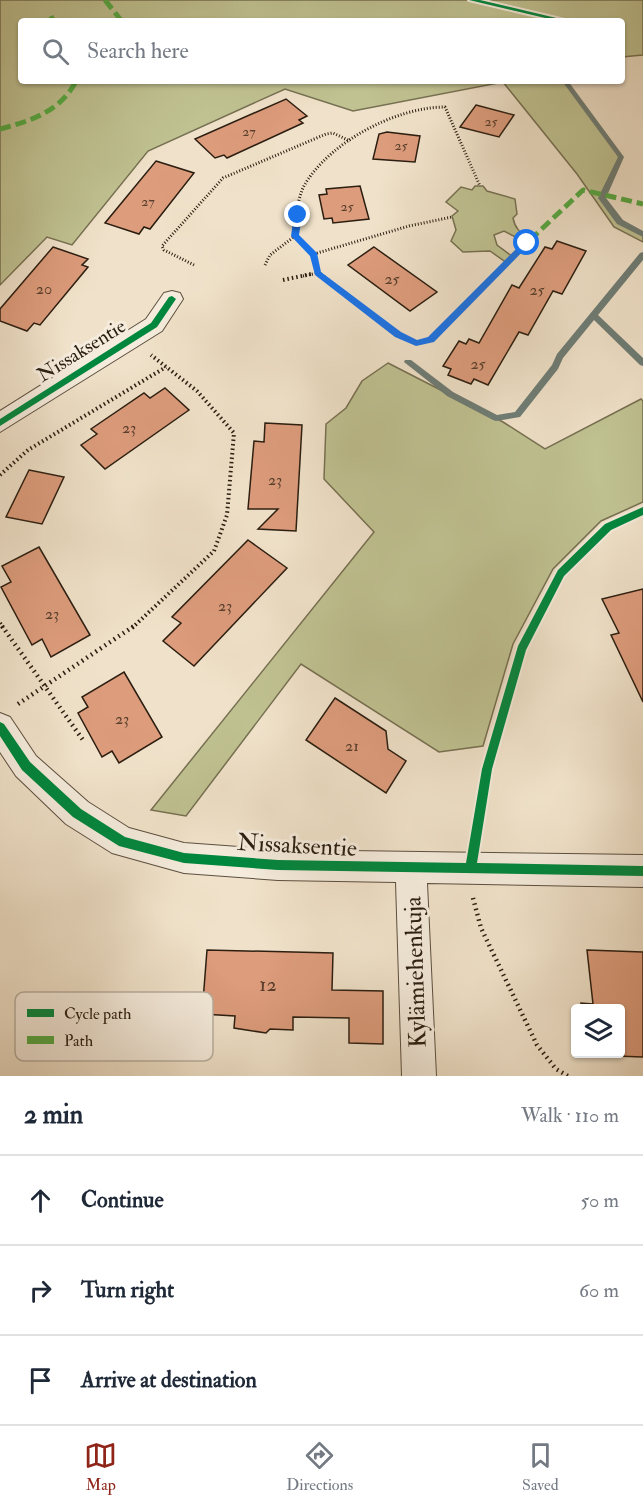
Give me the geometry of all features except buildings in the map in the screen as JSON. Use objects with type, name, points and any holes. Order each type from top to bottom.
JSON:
[{"type":"street","name":"Nissaksentie","points":[[0,423],[154,325],[172,299]]},
{"type":"street","name":"Nissaksentie","points":[[9,715],[26,766],[76,813],[123,842],[184,858],[278,865],[411,869],[643,871]]},
{"type":"street","name":"Kylämiehenkuja","points":[[411,869],[419,1076]]},
{"type":"path","points":[[265,266],[270,255],[295,236],[299,199],[310,175],[350,141],[382,122],[442,106],[448,110],[480,186]]},
{"type":"path","points":[[194,265],[164,250],[162,246],[216,183],[326,134],[333,133],[350,141]]},
{"type":"path","points":[[314,255],[409,226],[452,218]]},
{"type":"path","points":[[295,236],[314,255],[318,273],[398,334],[408,340],[424,343],[431,340],[530,240]]},
{"type":"path","points":[[284,280],[318,273]]},
{"type":"path","points":[[9,715],[44,686],[137,624],[213,551],[227,514],[234,433],[197,391],[145,350]]},
{"type":"path","points":[[0,475],[28,450],[166,367]]},
{"type":"path","points":[[0,623],[83,740]]},
{"type":"path","points":[[472,894],[477,924],[505,972],[528,1027],[554,1074],[568,1076]]},
{"type":"green space","points":[[0,0],[643,0],[643,55],[625,57],[625,18],[18,18],[18,84],[493,84],[353,111],[285,89],[148,151],[72,245],[47,237],[0,285]]},
{"type":"green space","points":[[505,84],[567,84],[621,157],[602,198],[620,222],[643,234],[643,242],[614,227],[577,174]]},
{"type":"green space","points":[[475,186],[483,186],[487,191],[515,199],[517,214],[513,218],[515,225],[530,240],[527,243],[504,231],[494,235],[497,245],[513,257],[507,263],[490,251],[463,252],[451,241],[456,230],[452,216],[458,211],[446,202],[461,187],[472,190]]},
{"type":"green space","points":[[388,363],[503,422],[545,449],[641,399],[643,401],[643,502],[601,521],[553,569],[513,644],[483,746],[439,752],[301,664],[186,816],[151,810],[374,532],[324,479],[326,424],[346,408],[362,381]]},
{"type":"waterway","points":[[567,84],[621,157],[602,198],[620,222],[643,234]]},
{"type":"waterway","points":[[408,362],[450,394],[496,418],[517,415],[555,367],[560,356],[643,255]]},
{"type":"waterway","points":[[595,316],[643,363]]},
{"type":"marked path","points":[[105,0],[119,18]]},
{"type":"marked path","points":[[0,129],[34,119],[55,108],[64,100],[74,84]]},
{"type":"marked path","points":[[530,240],[583,190],[643,204]]},
{"type":"cycle path","points":[[472,0],[553,18]]},
{"type":"cycle path","points":[[0,423],[154,325],[172,299]]},
{"type":"cycle path","points":[[471,868],[487,769],[521,649],[561,573],[608,527],[643,511]]},
{"type":"cycle path","points":[[0,727],[26,766],[77,813],[123,842],[184,858],[278,865],[643,871]]},
{"type":"route","points":[[298,215],[295,236],[314,255],[317,260],[318,273],[398,334],[416,343],[431,340],[527,243]]}]
